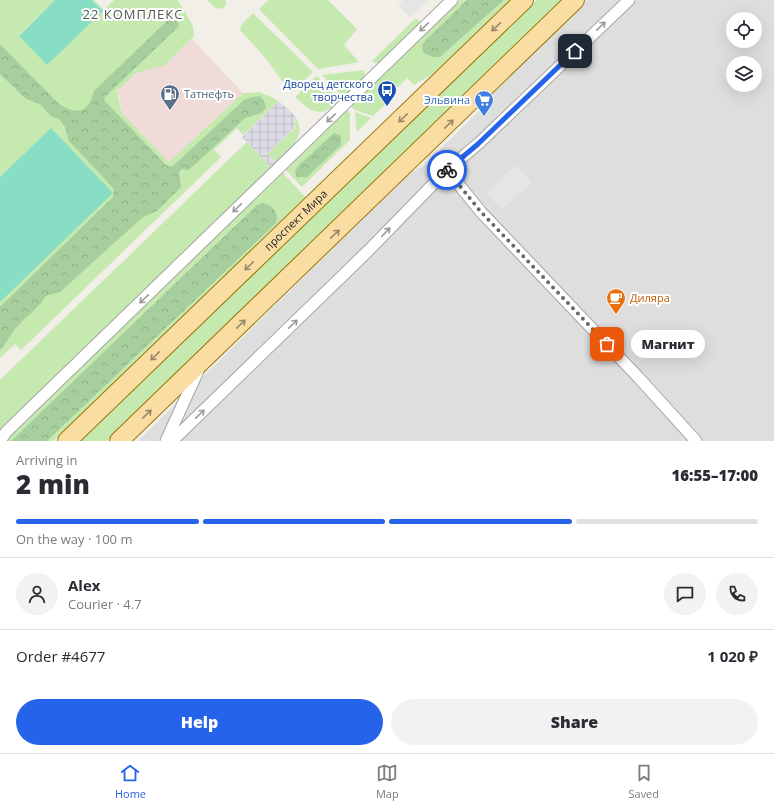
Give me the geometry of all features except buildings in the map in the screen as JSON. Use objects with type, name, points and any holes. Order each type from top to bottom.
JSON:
[{"type":"main road","name":"проспект Мира","points":[[67,441],[524,0]]},
{"type":"main road","points":[[119,441],[576,0]]},
{"type":"street","points":[[0,441],[6,432],[452,0]]},
{"type":"street","points":[[172,441],[368,251],[447,170],[478,144],[629,0]]},
{"type":"street","points":[[447,170],[481,212],[660,400],[696,441]]},
{"type":"street","points":[[166,441],[202,360]]},
{"type":"shaded area","points":[[403,0],[428,0],[410,17],[398,5]]},
{"type":"shaded area","points":[[588,0],[774,0],[774,441],[138,441],[407,175],[424,165],[484,106],[491,93]]},
{"type":"shaded area","points":[[192,39],[243,93],[169,162],[122,113],[119,95],[116,92],[136,73],[165,65]]},
{"type":"shaded area","points":[[279,101],[297,119],[293,123],[296,126],[267,154],[276,163],[271,167],[242,137]]},
{"type":"shaded area","points":[[515,165],[532,182],[502,210],[486,193]]},
{"type":"green space","points":[[0,0],[55,0],[19,35],[102,11],[92,0],[94,0],[104,10],[114,0],[178,0],[193,26],[194,36],[165,65],[136,73],[116,92],[122,113],[169,162],[243,93],[260,92],[279,101],[243,135],[237,128],[214,150],[221,157],[21,350],[15,344],[0,358]]},
{"type":"green space","points":[[55,0],[92,0],[103,11],[47,65],[19,36]]},
{"type":"green space","points":[[207,0],[226,0],[226,5],[222,9],[214,7]]},
{"type":"green space","points":[[269,0],[328,0],[357,29],[344,45],[359,62],[318,69],[259,9]]},
{"type":"green space","points":[[460,0],[510,0],[434,73],[414,85],[407,78],[390,94],[393,97],[373,116],[355,110],[351,106]]},
{"type":"green space","points":[[467,0],[504,0],[441,56],[432,57],[423,52],[422,46],[424,42]]},
{"type":"green space","points":[[537,0],[563,0],[107,441],[80,441]]},
{"type":"green space","points":[[253,13],[313,72],[291,93],[267,60],[240,30],[242,24]]},
{"type":"green space","points":[[416,18],[421,23],[381,63],[374,63],[372,61]]},
{"type":"green space","points":[[168,20],[176,20],[179,25],[177,28],[104,98],[105,101],[166,165],[170,167],[174,165],[244,100],[260,96],[264,101],[266,108],[261,113],[245,118],[189,170],[182,169],[179,172],[181,187],[157,211],[143,217],[60,292],[46,296],[15,329],[0,350],[0,307],[113,197],[114,189],[69,141],[65,127],[59,119],[52,117],[40,104],[26,99],[0,74],[0,44],[59,104],[65,108],[77,111],[85,108],[89,104],[94,91]]},
{"type":"green space","points":[[364,70],[365,76],[343,97],[322,75]]},
{"type":"green space","points":[[317,76],[340,100],[322,112],[312,110],[295,97]]},
{"type":"green space","points":[[347,109],[350,114],[350,140],[302,187],[285,169]]},
{"type":"green space","points":[[355,112],[371,118],[357,132]]},
{"type":"green space","points":[[297,119],[299,132],[297,138],[290,149],[276,163],[267,154],[296,127],[293,123]]},
{"type":"green space","points":[[51,128],[113,193],[0,302],[0,177]]},
{"type":"green space","points":[[334,133],[341,136],[341,145],[307,177],[297,177],[295,172],[297,167]]},
{"type":"green space","points":[[247,142],[271,167],[0,432],[0,380]]},
{"type":"green space","points":[[282,172],[306,198],[53,441],[5,441]]},
{"type":"green space","points":[[262,203],[269,205],[276,212],[276,223],[47,441],[11,441],[257,205]]},
{"type":"way so far","points":[[447,170],[460,184],[481,212],[607,344]]},
{"type":"place","name":"Дворец детского творчества","points":[[387,107]]},
{"type":"place","name":"Татнефть","points":[[170,111]]},
{"type":"place","name":"Эльвина","points":[[484,117]]},
{"type":"place","name":"Диляра","points":[[616,315]]},
{"type":"place","name":"Магнит","points":[[607,344]]},
{"type":"district","name":"22 КОМПЛЕКС","points":[[133,14]]},
{"type":"route","points":[[447,170],[478,144],[575,51]]}]
